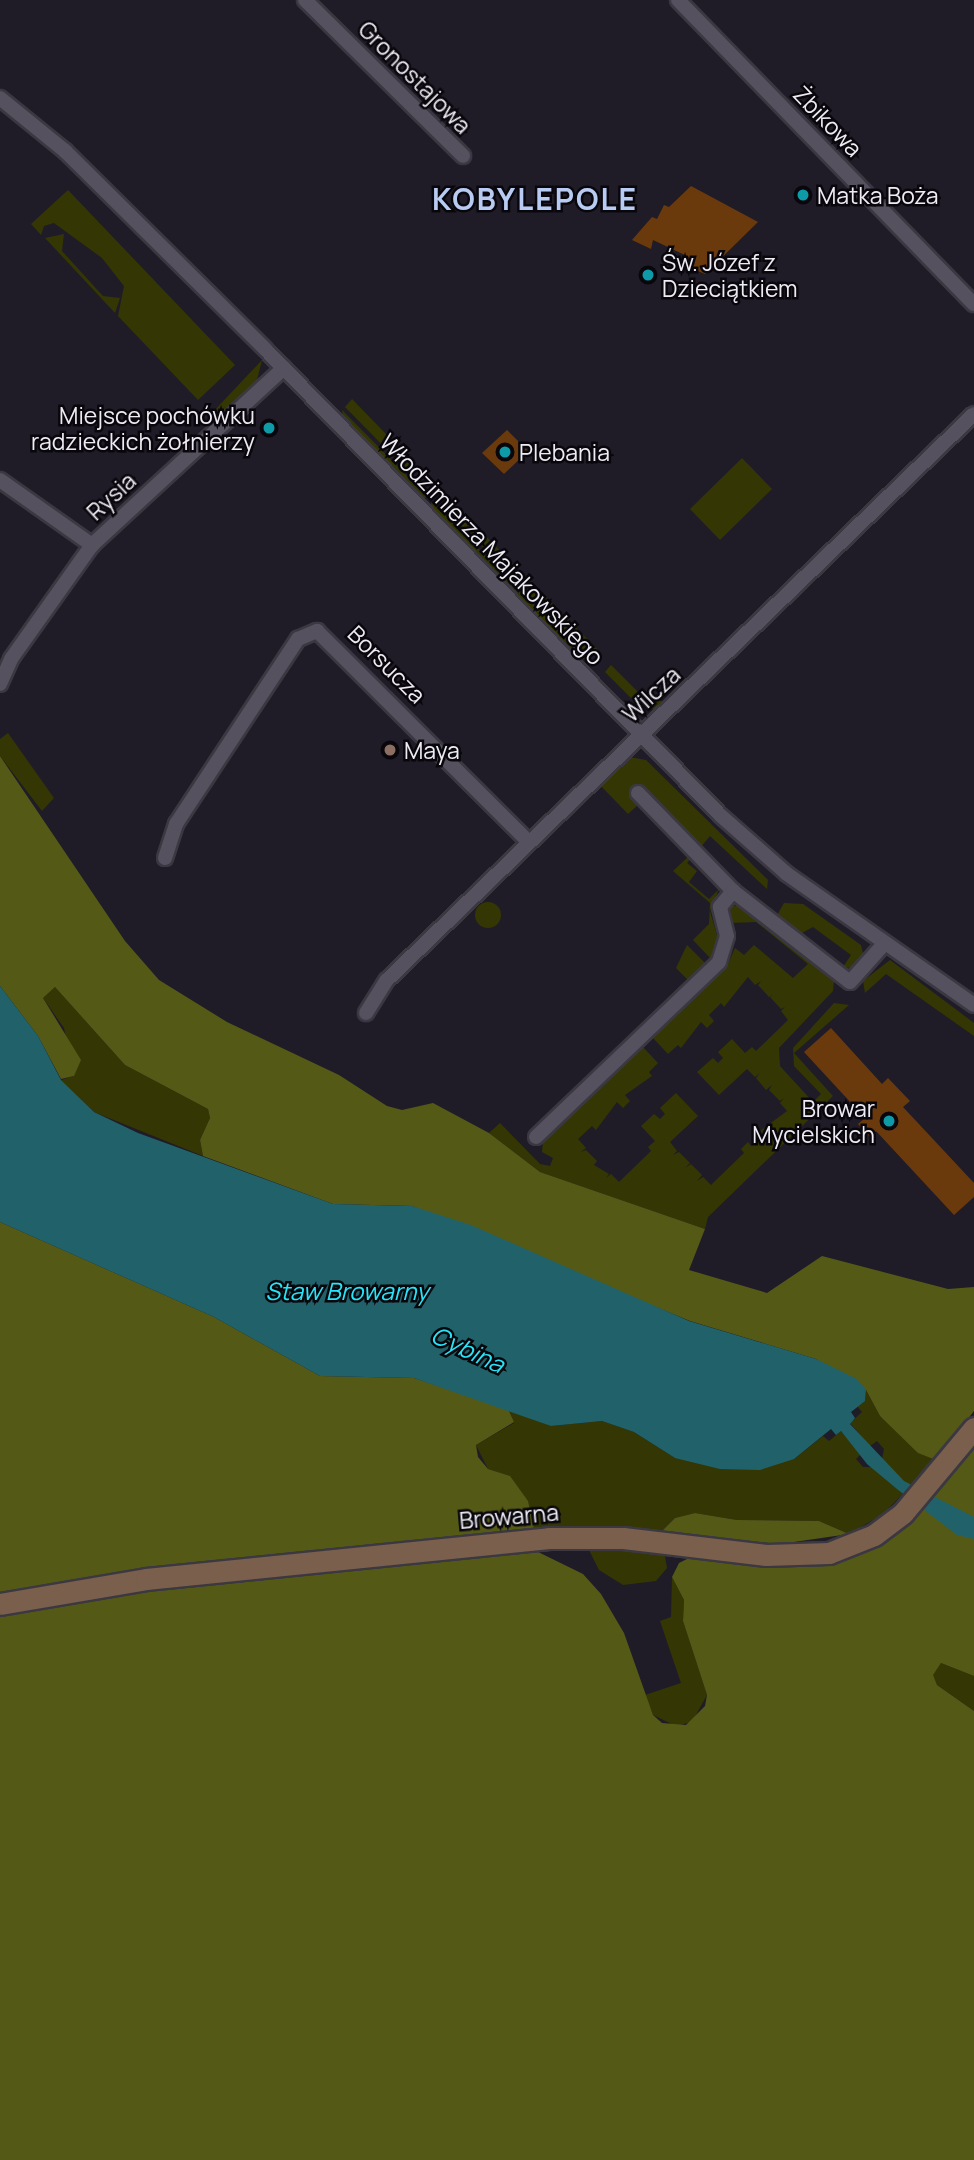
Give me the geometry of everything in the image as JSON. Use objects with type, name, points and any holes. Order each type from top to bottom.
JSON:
[{"type":"street","name":"Gronostajowa","points":[[305,0],[463,156]]},
{"type":"street","name":"Żbikowa","points":[[678,0],[974,304]]},
{"type":"street","name":"Włodzimierza Majakowskiego","points":[[0,98],[65,151],[284,368],[756,849],[884,944],[974,1005]]},
{"type":"street","name":"Rysia","points":[[0,684],[11,659],[92,545],[284,368]]},
{"type":"street","name":"Wilcza","points":[[366,1013],[387,980],[974,414]]},
{"type":"street","points":[[0,480],[92,545]]},
{"type":"street","name":"Borsucza","points":[[165,858],[176,824],[298,639],[317,631],[529,842]]},
{"type":"street","points":[[638,793],[733,891],[850,982],[884,944]]},
{"type":"street","points":[[536,1137],[719,962],[727,936],[720,907],[733,891]]},
{"type":"street","name":"Browarna","points":[[0,1604],[146,1579],[549,1538],[623,1538],[778,1555],[829,1553],[867,1539],[903,1513],[974,1428]]},
{"type":"shaded area","points":[[68,190],[235,365],[198,400],[118,316],[124,286],[102,258],[54,223],[44,226],[41,235],[31,224]]},
{"type":"shaded area","points":[[64,234],[62,251],[103,296],[120,298],[115,313],[45,238]]},
{"type":"shaded area","points":[[262,360],[256,384],[226,411],[213,412]]},
{"type":"shaded area","points":[[352,399],[417,466],[410,473],[345,407]]},
{"type":"shaded area","points":[[342,410],[427,496],[423,500],[343,417]]},
{"type":"shaded area","points":[[742,458],[772,489],[720,540],[690,509]]},
{"type":"shaded area","points":[[432,502],[590,661],[581,659],[429,506]]},
{"type":"shaded area","points":[[467,517],[598,650],[591,657],[460,524]]},
{"type":"shaded area","points":[[611,665],[644,698],[667,702],[658,711],[636,703],[605,672]]},
{"type":"shaded area","points":[[8,733],[54,798],[42,811],[0,756],[0,739]]},
{"type":"shaded area","points":[[629,757],[646,760],[768,880],[767,889],[710,836],[699,849],[632,795],[692,857],[687,863],[697,871],[689,882],[709,899],[719,889],[710,911],[719,942],[711,959],[693,940],[709,924],[710,903],[673,871],[688,857],[638,805],[628,814],[600,785]]},
{"type":"shaded area","points":[[488,902],[497,906],[501,915],[497,924],[488,928],[479,924],[475,915],[479,906]]},
{"type":"shaded area","points":[[784,903],[803,904],[861,945],[864,958],[852,968],[843,967],[851,955],[813,927],[800,934],[776,917]]},
{"type":"shaded area","points":[[733,905],[740,907],[834,981],[833,991],[779,1048],[780,1066],[813,1102],[821,1094],[794,1066],[793,1048],[834,1003],[849,1005],[794,1053],[833,1096],[708,1217],[705,1229],[540,1172],[489,1133],[500,1123],[540,1164],[550,1166],[553,1158],[542,1152],[543,1141],[642,1046],[658,1063],[649,1072],[652,1076],[625,1095],[630,1101],[623,1108],[617,1102],[596,1130],[592,1126],[578,1139],[586,1148],[581,1152],[586,1150],[597,1161],[594,1165],[609,1174],[606,1178],[611,1174],[619,1182],[651,1151],[648,1147],[655,1141],[641,1126],[654,1114],[660,1119],[665,1114],[660,1108],[676,1093],[698,1116],[670,1142],[677,1151],[673,1155],[679,1152],[690,1163],[685,1168],[691,1164],[702,1175],[697,1181],[703,1177],[711,1185],[744,1153],[741,1149],[748,1142],[751,1146],[760,1138],[756,1134],[787,1111],[780,1103],[784,1098],[780,1101],[769,1090],[772,1085],[766,1090],[756,1078],[760,1073],[755,1077],[747,1069],[719,1095],[697,1072],[713,1058],[718,1063],[723,1058],[718,1052],[732,1039],[745,1053],[752,1047],[756,1051],[788,1020],[781,1011],[785,1007],[781,1009],[770,997],[773,994],[769,997],[758,985],[761,981],[755,985],[748,977],[724,1007],[721,1003],[709,1015],[714,1021],[707,1028],[701,1022],[681,1048],[678,1045],[668,1054],[652,1037],[728,964],[735,948],[744,955],[754,945],[793,978],[808,964],[756,922],[731,923],[727,910]]},
{"type":"shaded area","points":[[687,945],[706,964],[688,980],[676,968]]},
{"type":"shaded area","points":[[890,960],[974,1023],[974,1036],[886,974],[865,993],[863,981]]},
{"type":"shaded area","points":[[55,987],[125,1065],[208,1109],[210,1118],[200,1140],[203,1156],[94,1112],[61,1080],[74,1076],[64,1028],[43,998]]},
{"type":"shaded area","points":[[866,1390],[880,1416],[936,1460],[883,1514],[849,1534],[819,1521],[737,1520],[695,1513],[675,1518],[661,1532],[534,1529],[509,1476],[488,1469],[476,1445],[514,1423],[508,1409],[551,1426],[602,1421],[634,1432],[675,1458],[794,1459],[823,1436],[829,1441],[841,1431],[861,1454],[856,1459],[863,1467],[872,1467],[898,1489],[903,1481],[882,1459],[884,1449],[877,1441],[870,1446],[850,1423],[862,1412],[857,1406],[865,1401]]},
{"type":"shaded area","points":[[587,1546],[664,1551],[667,1568],[656,1581],[623,1585],[599,1570]]},
{"type":"shaded area","points":[[672,1577],[684,1600],[683,1621],[707,1695],[692,1722],[676,1726],[653,1715],[645,1695],[681,1683],[660,1621],[671,1617]]},
{"type":"shaded area","points":[[941,1663],[974,1676],[974,1711],[937,1685],[932,1675]]},
{"type":"green space","points":[[0,756],[125,941],[159,980],[227,1022],[339,1075],[387,1106],[402,1110],[433,1103],[489,1133],[540,1172],[705,1229],[689,1270],[767,1293],[822,1256],[948,1289],[974,1287],[974,1411],[936,1460],[918,1453],[880,1416],[866,1390],[816,1359],[690,1321],[412,1206],[333,1204],[203,1156],[200,1140],[210,1118],[208,1109],[125,1065],[55,987],[43,998],[81,1060],[74,1076],[61,1079],[38,1036],[0,986]]},
{"type":"green space","points":[[0,1222],[214,1317],[320,1376],[414,1378],[508,1409],[514,1422],[476,1445],[478,1457],[488,1469],[510,1476],[528,1501],[534,1529],[0,1596]]},
{"type":"green space","points":[[974,1445],[974,1676],[941,1663],[933,1675],[937,1685],[974,1711],[974,2160],[0,2160],[0,1613],[145,1588],[532,1549],[583,1574],[601,1594],[624,1633],[653,1715],[662,1723],[686,1725],[705,1706],[707,1695],[683,1621],[684,1600],[672,1577],[679,1563],[695,1555],[812,1566],[860,1555],[898,1533]]},
{"type":"green space","points":[[695,1513],[737,1520],[819,1521],[849,1534],[780,1544],[661,1532],[675,1518]]},
{"type":"water","name":"Staw Browarny","points":[[0,986],[38,1036],[61,1080],[94,1112],[138,1133],[333,1204],[412,1206],[471,1225],[689,1321],[816,1359],[857,1379],[866,1390],[865,1401],[851,1412],[855,1418],[850,1424],[904,1481],[974,1517],[974,1539],[957,1535],[897,1489],[867,1464],[841,1431],[836,1435],[831,1429],[794,1459],[760,1470],[720,1469],[675,1458],[634,1432],[602,1421],[551,1426],[414,1378],[320,1376],[214,1317],[0,1222]]},
{"type":"building","points":[[691,186],[758,222],[705,274],[686,266],[689,257],[653,240],[651,249],[632,240],[652,217],[657,219],[664,205],[669,207]]},
{"type":"building","name":"Plebania","points":[[507,430],[528,451],[504,474],[482,453]]},
{"type":"building","name":"Browar Mycielskich","points":[[831,1028],[882,1084],[888,1078],[910,1101],[903,1107],[974,1183],[974,1197],[954,1215],[876,1131],[870,1137],[858,1124],[865,1118],[804,1052]]},
{"type":"place","name":"Matka Boża","points":[[803,195]]},
{"type":"place","name":"Św. Józef z Dzieciątkiem","points":[[648,275]]},
{"type":"place","name":"Miejsce pochówku radzieckich żołnierzy","points":[[269,428]]},
{"type":"place","name":"Plebania","points":[[505,452]]},
{"type":"place","name":"Maya","points":[[390,750]]},
{"type":"place","name":"Browar Mycielskich","points":[[889,1121]]},
{"type":"district","name":"KOBYLEPOLE","points":[[535,199]]},
{"type":"water label","name":"Cybina","points":[[468,1349]]}]
